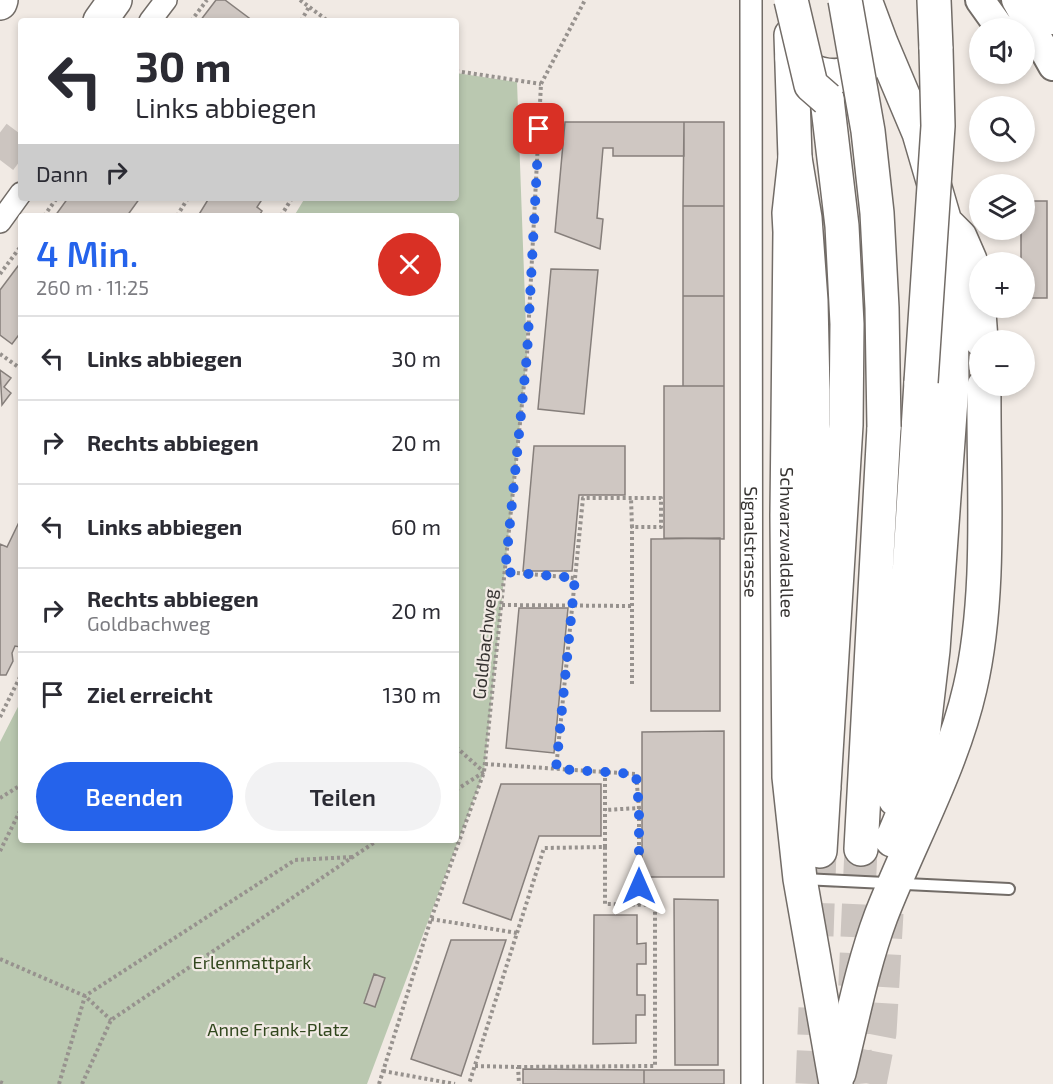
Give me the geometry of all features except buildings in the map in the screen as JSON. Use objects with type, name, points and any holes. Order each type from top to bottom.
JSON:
[{"type":"main road","points":[[102,18],[115,0]]},
{"type":"main road","points":[[791,0],[811,85],[827,99]]},
{"type":"main road","name":"Schwarzwaldallee","points":[[791,0],[795,158],[789,213],[787,734],[791,813],[800,879],[836,1084]]},
{"type":"main road","points":[[812,0],[827,82],[842,226],[847,324],[846,425],[820,851]]},
{"type":"main road","points":[[845,0],[868,131],[877,213],[882,308],[884,427],[881,847]]},
{"type":"main road","points":[[865,0],[919,133],[945,222],[951,273],[952,385],[933,650],[918,778],[881,847]]},
{"type":"main road","points":[[881,847],[921,382],[938,126],[934,0]]},
{"type":"main road","points":[[980,0],[993,18]]},
{"type":"main road","points":[[1016,0],[1053,66]]},
{"type":"main road","points":[[1043,0],[1053,20]]},
{"type":"main road","points":[[792,58],[808,69],[826,75],[843,76],[871,62],[881,43]]},
{"type":"main road","points":[[1035,65],[1053,81]]},
{"type":"main road","points":[[795,158],[805,218],[813,390],[812,540],[801,753],[824,788]]},
{"type":"main road","points":[[945,222],[960,237],[970,260],[976,285],[980,330]]},
{"type":"main road","name":"Schwarzwaldallee","points":[[836,1084],[863,973],[880,919],[953,742],[970,690],[976,655],[984,524],[984,396]]},
{"type":"street","points":[[152,18],[166,0]]},
{"type":"street","name":"Signalstrasse","points":[[751,0],[752,1084]]},
{"type":"street","points":[[0,222],[18,197]]},
{"type":"lane","points":[[800,879],[1009,889]]},
{"type":"path","points":[[193,18],[207,0]]},
{"type":"path","points":[[300,0],[324,18]]},
{"type":"path","points":[[459,71],[541,84],[585,0]]},
{"type":"path","points":[[303,18],[309,7]]},
{"type":"path","name":"Goldbachweg","points":[[459,841],[485,764],[527,355],[541,84]]},
{"type":"path","points":[[0,274],[18,250]]},
{"type":"path","points":[[0,354],[18,367]]},
{"type":"path","points":[[556,769],[583,498],[661,498],[662,527],[632,527]]},
{"type":"path","points":[[631,498],[632,684]]},
{"type":"path","points":[[505,572],[575,578]]},
{"type":"path","points":[[502,605],[632,606]]},
{"type":"path","points":[[0,717],[18,681]]},
{"type":"path","points":[[459,750],[484,772],[459,788]]},
{"type":"path","points":[[485,764],[636,774],[639,808],[639,905]]},
{"type":"path","points":[[475,1066],[655,1066],[655,905],[605,904],[605,772]]},
{"type":"path","points":[[0,798],[18,787]]},
{"type":"path","points":[[605,810],[639,808]]},
{"type":"path","points":[[0,851],[18,815]]},
{"type":"path","points":[[82,1084],[111,1020],[373,843]]},
{"type":"path","name":"Goldbachweg","points":[[379,1084],[431,919],[458,843]]},
{"type":"path","points":[[469,1084],[544,848],[605,846]]},
{"type":"path","points":[[59,1084],[85,996],[295,860],[352,857]]},
{"type":"path","points":[[431,919],[517,933]]},
{"type":"path","points":[[0,960],[85,996],[111,1020]]},
{"type":"path","points":[[518,1066],[519,1084]]},
{"type":"path","points":[[383,1071],[454,1084]]},
{"type":"path","points":[[0,1082],[5,1084]]},
{"type":"green space","name":"Erlenmattpark","points":[[459,73],[517,82],[527,355],[484,772],[459,839],[459,213],[296,213],[303,201],[459,201]]},
{"type":"green space","name":"Erlenmattpark","points":[[18,707],[18,843],[457,843],[367,1084],[0,1084],[0,742]]},
{"type":"tunnel","points":[[0,160],[18,136]]},
{"type":"tunnel","points":[[858,1084],[853,1026],[861,849]]},
{"type":"tunnel","points":[[817,936],[820,851]]},
{"type":"tunnel","points":[[870,1084],[880,1033],[887,913]]},
{"type":"tunnel","points":[[812,1084],[815,1008]]},
{"type":"route","points":[[539,129],[527,355],[505,572],[575,578],[556,769],[636,774],[639,808],[639,886]]},
{"type":"park label","name":"Anne Frank-Platz","points":[[278,1029]]}]
